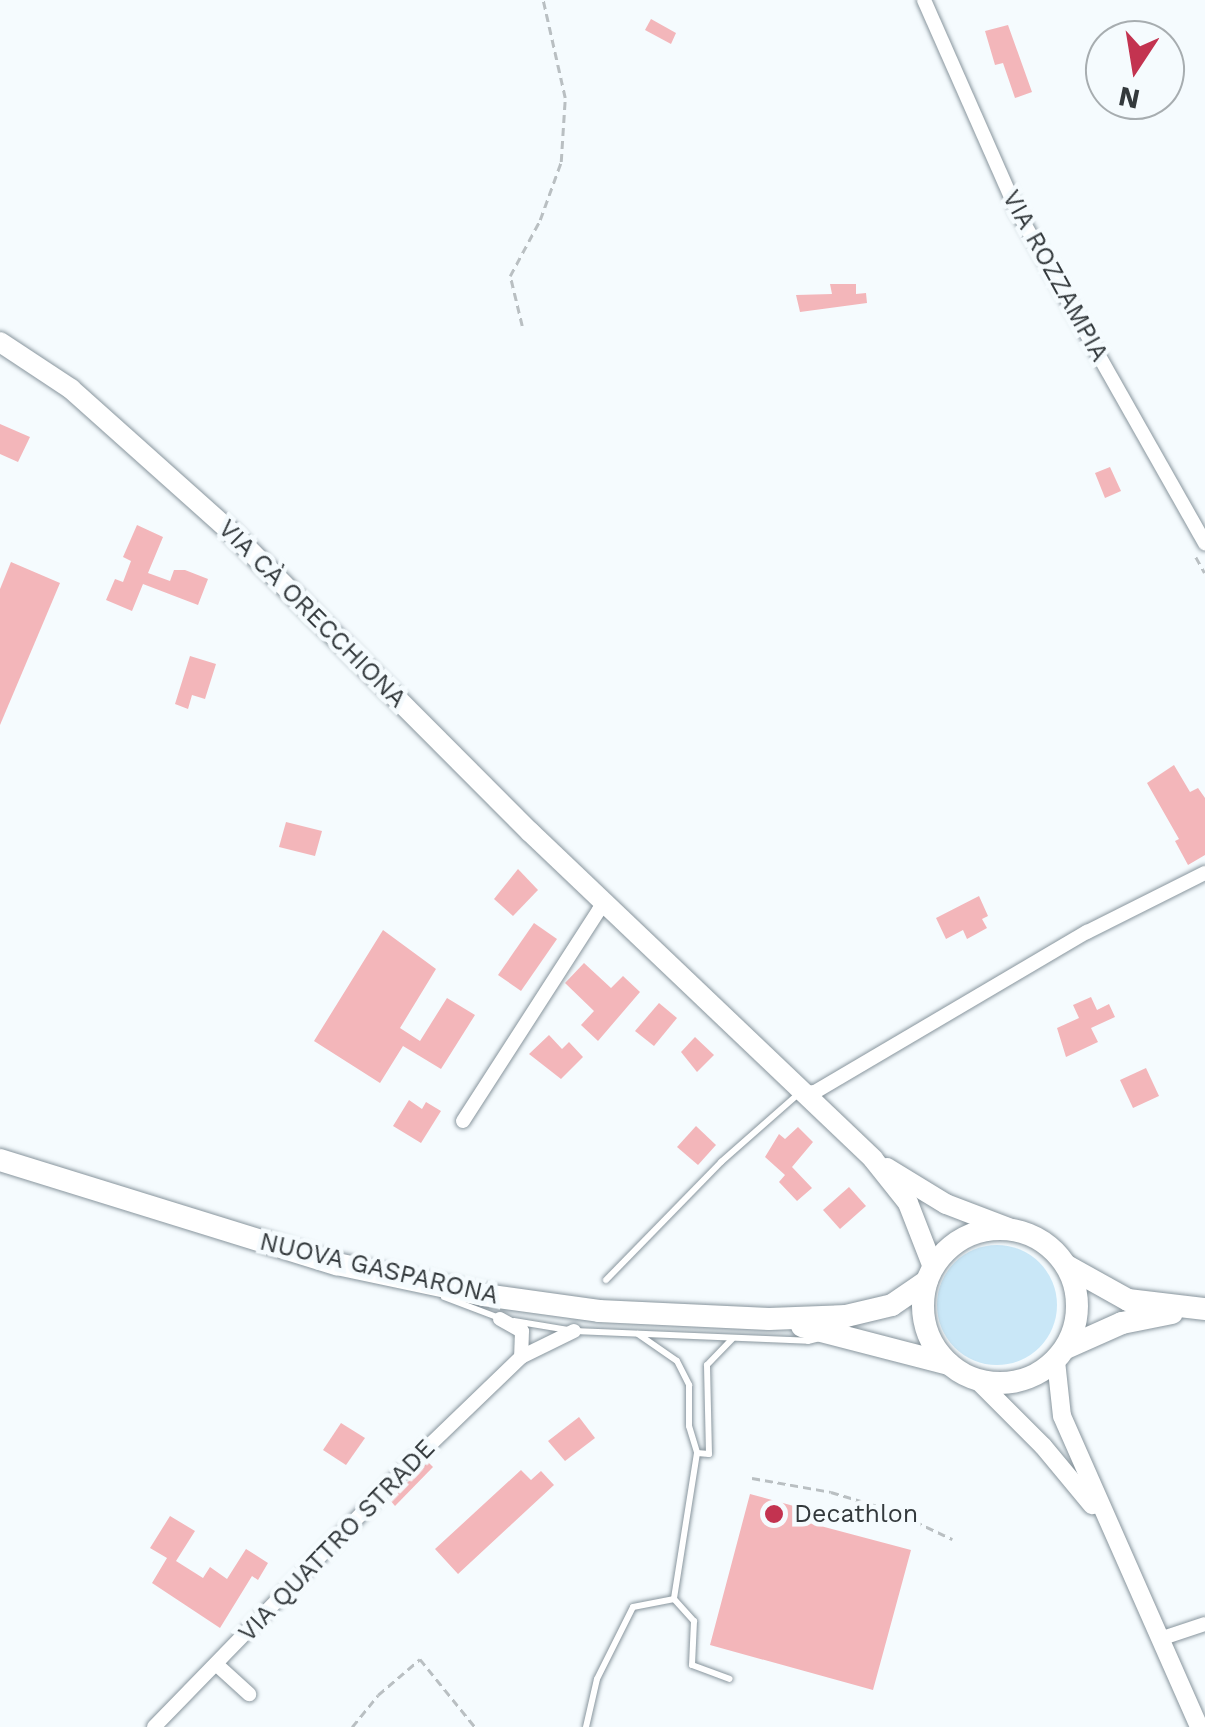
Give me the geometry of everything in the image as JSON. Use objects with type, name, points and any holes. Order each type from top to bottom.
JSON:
[{"type":"main road","name":"VIA CÀ ORECCHIONA","points":[[0,342],[70,389],[232,533],[607,905],[873,1159],[908,1204],[930,1274]]},
{"type":"main road","name":"VIA CÀ ORECCHIONA","points":[[873,1159],[946,1204],[1014,1230]]},
{"type":"main road","name":"NUOVA GASPARONA","points":[[0,1160],[273,1248],[391,1276],[599,1311],[769,1319],[865,1314],[910,1296],[968,1236],[1014,1230],[1033,1236],[1064,1263],[1128,1300],[1200,1309]]},
{"type":"main road","points":[[1060,1354],[1078,1306],[1064,1263]]},
{"type":"main road","points":[[930,1274],[925,1326],[948,1364]]},
{"type":"main road","name":"NUOVA GASPARONA","points":[[769,1319],[948,1364],[994,1384],[1028,1379],[1060,1354],[1122,1323],[1200,1309]]},
{"type":"street","name":"VIA ROZZAMPIA","points":[[924,0],[1017,211],[1205,543]]},
{"type":"street","points":[[804,1093],[816,1092],[1129,908],[1205,873]]},
{"type":"street","points":[[463,1121],[599,910],[607,905]]},
{"type":"street","points":[[500,1319],[522,1331],[522,1357]]},
{"type":"street","name":"VIA QUATTRO STRADE","points":[[154,1727],[411,1463],[522,1357],[574,1331]]},
{"type":"street","points":[[1060,1354],[1058,1404],[1105,1520],[1199,1727]]},
{"type":"street","points":[[978,1380],[1043,1446],[1105,1520]]},
{"type":"street","points":[[1160,1639],[1205,1624]]},
{"type":"street","points":[[216,1664],[249,1694]]},
{"type":"lane","points":[[606,1280],[721,1162],[792,1096],[804,1093]]},
{"type":"lane","points":[[391,1276],[500,1319],[574,1331],[808,1341],[838,1334]]},
{"type":"lane","points":[[637,1333],[659,1346],[683,1370],[696,1453],[674,1600]]},
{"type":"lane","points":[[696,1453],[709,1454],[706,1366],[732,1338]]},
{"type":"lane","points":[[674,1600],[694,1621],[692,1665],[730,1678]]},
{"type":"lane","points":[[586,1727],[597,1679],[633,1607],[674,1600]]},
{"type":"path","points":[[522,326],[510,276],[540,220],[561,162],[564,98],[543,0]]},
{"type":"path","points":[[752,1478],[877,1506],[952,1539]]},
{"type":"path","points":[[352,1727],[378,1695],[420,1660],[475,1727]]},
{"type":"shaded area","points":[[997,1245],[1020,1250],[1039,1263],[1052,1282],[1057,1305],[1052,1328],[1039,1347],[1020,1360],[997,1365],[974,1360],[955,1347],[942,1328],[937,1305],[942,1282],[955,1263],[974,1250]]},
{"type":"building","points":[[651,19],[676,33],[671,44],[645,30]]},
{"type":"building","points":[[1008,25],[1032,92],[1015,98],[1003,63],[995,65],[985,31]]},
{"type":"building","points":[[830,284],[856,284],[856,294],[866,293],[867,303],[800,312],[796,295],[832,294]]},
{"type":"building","points":[[0,424],[30,437],[18,462],[0,454]]},
{"type":"building","points":[[1110,467],[1121,491],[1105,498],[1095,473]]},
{"type":"building","points":[[137,525],[163,537],[148,573],[170,581],[174,570],[185,570],[208,579],[198,605],[143,584],[132,611],[106,600],[115,579],[123,582],[131,561],[123,557]]},
{"type":"building","points":[[11,562],[60,583],[0,725],[0,589]]},
{"type":"building","points":[[190,656],[216,664],[205,699],[192,695],[188,709],[175,704]]},
{"type":"building","points":[[1174,765],[1190,792],[1198,788],[1205,798],[1205,855],[1188,865],[1175,841],[1179,839],[1147,783]]},
{"type":"building","points":[[286,822],[322,831],[315,856],[279,847]]},
{"type":"building","points":[[518,869],[538,890],[513,916],[494,899]]},
{"type":"building","points":[[979,896],[988,916],[982,919],[987,928],[967,939],[963,930],[946,939],[936,918]]},
{"type":"building","points":[[534,923],[557,939],[521,991],[498,975]]},
{"type":"building","points":[[383,930],[436,969],[400,1028],[420,1041],[447,998],[475,1015],[441,1069],[403,1046],[380,1083],[314,1041]]},
{"type":"building","points":[[584,963],[611,988],[623,976],[640,992],[598,1041],[581,1025],[594,1011],[565,983]]},
{"type":"building","points":[[1091,997],[1097,1010],[1109,1004],[1115,1017],[1091,1028],[1098,1042],[1066,1057],[1057,1028],[1079,1018],[1073,1005]]},
{"type":"building","points":[[659,1003],[677,1018],[654,1046],[635,1031]]},
{"type":"building","points":[[549,1035],[562,1049],[569,1042],[583,1057],[561,1079],[529,1054]]},
{"type":"building","points":[[695,1037],[714,1055],[697,1072],[681,1052]]},
{"type":"building","points":[[1146,1068],[1159,1096],[1133,1108],[1120,1080]]},
{"type":"building","points":[[409,1100],[422,1109],[426,1102],[441,1111],[421,1143],[393,1126]]},
{"type":"building","points":[[696,1126],[716,1145],[698,1165],[677,1147]]},
{"type":"building","points":[[798,1127],[813,1142],[792,1167],[812,1188],[797,1201],[779,1182],[785,1175],[765,1157],[779,1134],[785,1139]]},
{"type":"building","points":[[849,1187],[866,1206],[840,1229],[823,1210]]},
{"type":"building","points":[[579,1417],[595,1438],[565,1461],[548,1441]]},
{"type":"building","points":[[341,1423],[365,1438],[346,1465],[323,1450]]},
{"type":"building","points":[[428,1462],[433,1467],[395,1506],[390,1500]]},
{"type":"building","points":[[521,1470],[531,1480],[541,1471],[554,1485],[458,1574],[435,1549]]},
{"type":"building","points":[[750,1494],[801,1508],[798,1520],[911,1550],[873,1690],[710,1645]]},
{"type":"building","points":[[170,1516],[195,1531],[176,1561],[203,1578],[210,1567],[227,1579],[246,1549],[268,1563],[258,1580],[252,1576],[220,1628],[152,1583],[167,1558],[150,1548]]},
{"type":"place","name":"Decathlon","points":[[774,1514]]}]
